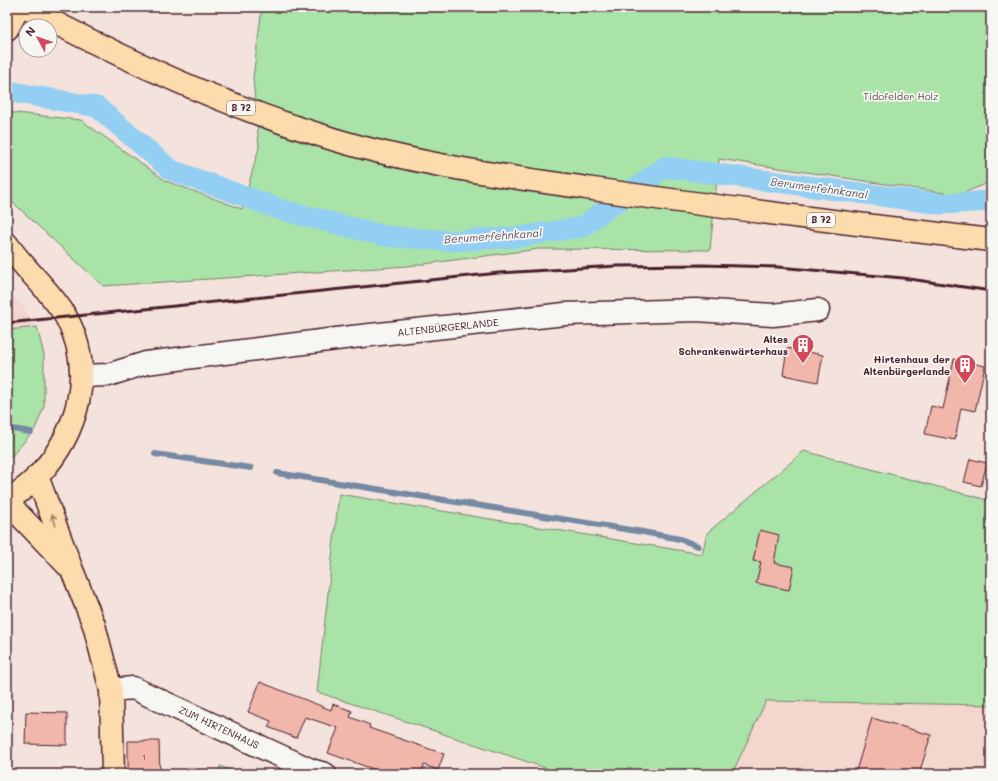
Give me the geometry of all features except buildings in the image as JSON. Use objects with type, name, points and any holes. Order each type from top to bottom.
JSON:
[{"type":"main road","points":[[7,29],[19,7]]},
{"type":"main road","name":"B 72","points":[[25,7],[143,66],[237,106],[321,136],[412,160],[650,198],[991,240]]},
{"type":"main road","points":[[7,244],[41,283],[65,317],[73,332],[82,376],[80,393],[69,430],[56,454],[38,476],[7,502],[72,570]]},
{"type":"main road","points":[[38,476],[72,570],[94,625],[111,690],[113,774]]},
{"type":"street","name":"ALTENBÜRGERLANDE","points":[[82,376],[108,375],[146,363],[352,337],[565,314],[696,310],[773,315],[818,310]]},
{"type":"street","name":"ZUM HIRTENHAUS","points":[[111,690],[133,688],[311,770],[325,774]]},
{"type":"shaded area","points":[[7,290],[21,304],[37,327],[7,330]]},
{"type":"shaded area","points":[[765,701],[991,705],[991,774],[732,774]]},
{"type":"green space","name":"Tidofelder Holz","points":[[262,7],[991,7],[991,182],[958,195],[719,159],[710,250],[539,249],[408,266],[103,286],[7,197],[7,112],[81,120],[166,181],[242,209],[259,147],[253,78]]},
{"type":"green space","points":[[37,327],[44,355],[44,407],[35,429],[12,456],[7,459],[7,330]]},
{"type":"green space","points":[[804,451],[991,501],[991,705],[766,701],[732,774],[564,774],[317,692],[339,494],[702,554],[707,533]]},
{"type":"green space","points":[[220,766],[240,774],[220,774]]},
{"type":"waterway","name":"Berumerfehnkanal","points":[[7,91],[97,107],[171,170],[282,210],[385,236],[453,241],[518,237],[582,227],[665,167],[941,204],[991,201]]},
{"type":"waterway","points":[[7,428],[31,432]]},
{"type":"waterway","points":[[155,454],[251,468]]},
{"type":"waterway","points":[[277,473],[643,532],[680,539],[698,546]]},
{"type":"railway","points":[[7,323],[499,273],[617,266],[702,265],[778,267],[903,278],[991,291]]},
{"type":"place","name":"Altes Schrankenwärterhaus","points":[[803,364]]},
{"type":"place","name":"Hirtenhaus der Altenbürgerlande","points":[[965,384]]}]
